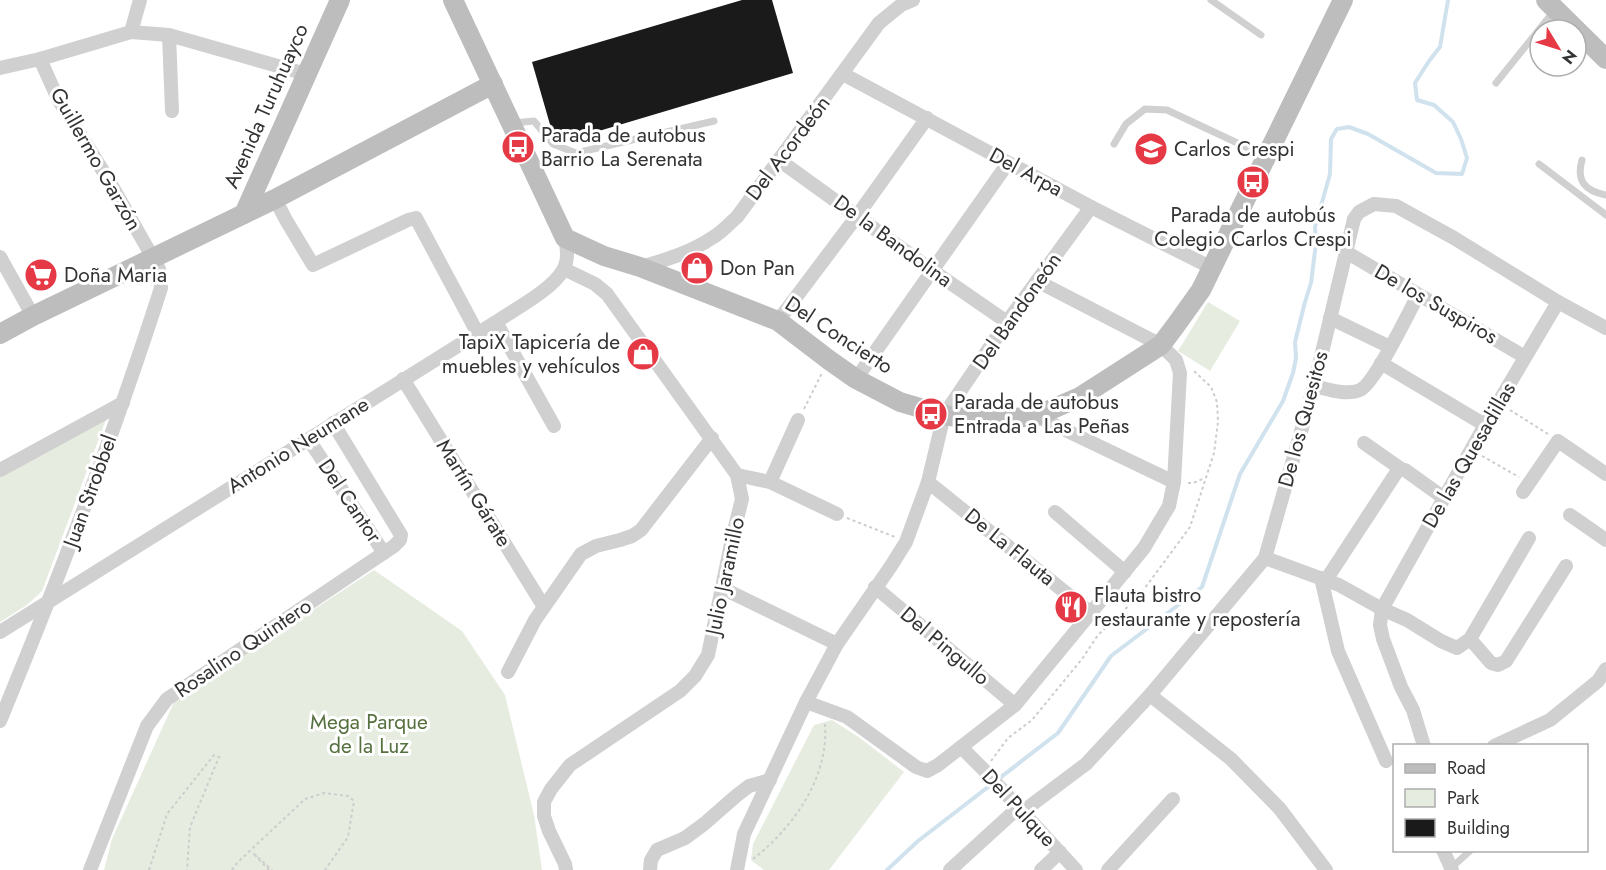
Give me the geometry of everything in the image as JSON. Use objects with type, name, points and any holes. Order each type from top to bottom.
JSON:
[{"type":"street","points":[[131,32],[140,0]]},
{"type":"street","name":"Avenida Turuhuayco","points":[[0,334],[244,214],[340,0]]},
{"type":"street","points":[[453,0],[565,238],[568,252],[564,268]]},
{"type":"street","name":"Del Acordeón","points":[[640,267],[664,261],[716,236],[736,217],[879,23],[901,5],[913,0]]},
{"type":"street","points":[[1161,345],[1200,290],[1212,268],[1342,0]]},
{"type":"street","points":[[1551,4],[1606,59]]},
{"type":"street","points":[[0,68],[40,59],[131,32],[169,35],[306,74]]},
{"type":"street","points":[[169,35],[172,111]]},
{"type":"street","name":"Guillermo Garzón","points":[[40,59],[58,99],[108,179],[153,258]]},
{"type":"street","name":"Del Arpa","points":[[843,74],[1091,207],[1212,268]]},
{"type":"street","points":[[244,214],[494,84]]},
{"type":"street","points":[[778,321],[927,118]]},
{"type":"street","name":"De la Bandolina","points":[[779,160],[1007,322]]},
{"type":"street","points":[[856,378],[1008,163]]},
{"type":"street","points":[[275,199],[313,265],[416,218],[477,332]]},
{"type":"street","name":"De los Quesitos","points":[[950,870],[1021,810],[1086,764],[1150,695],[1265,558],[1314,386],[1354,219],[1359,212],[1374,204],[1396,206],[1606,328]]},
{"type":"street","name":"Del Bandoneón","points":[[944,416],[1007,322],[1091,207]]},
{"type":"street","name":"Del Concierto","points":[[565,238],[603,256],[640,267],[778,321],[828,360],[856,378],[900,402],[944,416],[982,421],[1036,416],[1080,397],[1161,345]]},
{"type":"street","name":"De los Suspiros","points":[[1346,252],[1525,357]]},
{"type":"street","points":[[0,257],[33,316]]},
{"type":"street","name":"Juan Strobbel","points":[[0,721],[49,601],[123,403],[161,288],[159,269],[153,258]]},
{"type":"street","name":"Antonio Neumane","points":[[0,632],[496,321],[554,283],[564,268]]},
{"type":"street","name":"Julio Jaramillo","points":[[564,268],[595,284],[607,294],[737,475],[742,499],[708,656],[695,676],[680,691],[570,765],[544,802],[544,816],[566,870]]},
{"type":"street","points":[[806,702],[847,717],[916,767],[927,771],[938,765],[1015,705],[1144,549],[1169,506],[1174,483],[1180,373],[1176,360],[1161,345],[1037,281]]},
{"type":"street","points":[[1314,386],[1348,392],[1359,391],[1367,384],[1418,295]]},
{"type":"street","name":"De las Quesadillas","points":[[1382,609],[1471,449],[1558,302]]},
{"type":"street","points":[[1329,318],[1390,347]]},
{"type":"street","points":[[496,321],[554,426]]},
{"type":"street","points":[[1381,363],[1485,425]]},
{"type":"street","name":"Martín Gárate","points":[[403,379],[544,607]]},
{"type":"street","points":[[0,470],[123,403]]},
{"type":"street","points":[[737,868],[744,834],[806,702],[837,644],[906,542],[928,482],[944,416]]},
{"type":"street","points":[[1036,416],[1174,483]]},
{"type":"street","points":[[770,482],[798,420]]},
{"type":"street","name":"Del Cantor","points":[[309,440],[384,553],[398,544],[400,535],[333,423]]},
{"type":"street","points":[[508,672],[535,620],[581,554],[596,546],[632,536],[641,530],[712,438]]},
{"type":"street","points":[[1526,487],[1558,441],[1606,474]]},
{"type":"street","points":[[1364,443],[1444,498]]},
{"type":"street","points":[[1386,760],[1338,651],[1324,579],[1398,470],[1401,469]]},
{"type":"street","points":[[737,475],[770,482],[837,514]]},
{"type":"street","name":"De La Flauta","points":[[928,482],[1091,613]]},
{"type":"street","points":[[1055,512],[1125,572]]},
{"type":"street","points":[[1570,515],[1606,540]]},
{"type":"street","points":[[1265,558],[1339,585],[1457,648],[1470,639],[1529,538]]},
{"type":"street","name":"Rosalino Quintero","points":[[90,870],[147,726],[167,699],[384,553]]},
{"type":"street","points":[[1470,639],[1491,663],[1498,665],[1506,661],[1566,566]]},
{"type":"street","name":"Del Pingullo","points":[[875,587],[1015,705]]},
{"type":"street","points":[[722,588],[837,644]]},
{"type":"street","points":[[1382,609],[1380,625],[1383,639],[1401,687],[1413,710],[1423,744]]},
{"type":"street","points":[[1498,744],[1550,720],[1598,681],[1606,669]]},
{"type":"street","points":[[1150,695],[1232,759],[1280,809],[1326,870]]},
{"type":"street","name":"Del Pulque","points":[[961,747],[1076,870]]},
{"type":"street","points":[[650,870],[651,860],[657,850],[685,838],[749,786],[770,780]]},
{"type":"street","points":[[1108,870],[1173,799]]},
{"type":"street","points":[[1041,870],[1060,852]]},
{"type":"street","points":[[1444,852],[1452,869]]},
{"type":"lane","points":[[1211,0],[1261,35]]},
{"type":"lane","points":[[1496,83],[1551,4]]},
{"type":"lane","points":[[1114,144],[1126,124],[1145,109],[1167,110],[1266,156]]},
{"type":"lane","points":[[512,123],[534,121],[553,144],[576,153],[714,122]]},
{"type":"lane","points":[[1582,160],[1579,169],[1584,185],[1606,195]]},
{"type":"lane","points":[[1539,164],[1606,215]]},
{"type":"lane","points":[[1452,869],[1469,852]]},
{"type":"path","points":[[798,420],[828,360]]},
{"type":"path","points":[[1499,403],[1558,441]]},
{"type":"path","points":[[1471,449],[1526,487]]},
{"type":"path","points":[[1174,483],[1193,483],[1205,478]]},
{"type":"path","points":[[837,514],[906,542]]},
{"type":"path","points":[[737,868],[767,848],[786,828],[806,800],[818,771],[826,740],[825,722],[829,709]]},
{"type":"path","points":[[149,870],[167,814],[214,755],[219,757],[190,827],[187,870]]},
{"type":"path","points":[[232,870],[305,799],[324,793],[348,796],[354,801],[348,837],[325,870]]},
{"type":"path","points":[[271,870],[253,853],[271,870]]},
{"type":"green space","points":[[1208,302],[1240,321],[1210,371],[1178,351]]},
{"type":"green space","points":[[107,417],[42,591],[27,605],[0,622],[0,477]]},
{"type":"green space","name":"Mega Parque de la Luz","points":[[374,570],[462,631],[505,695],[534,815],[542,870],[104,870],[112,839],[175,700]]},
{"type":"green space","points":[[832,720],[860,738],[904,772],[829,870],[764,870],[751,860],[753,844],[814,725]]},
{"type":"building","points":[[742,0],[772,0],[793,73],[562,142],[553,135],[532,62]]},
{"type":"waterway","points":[[887,870],[918,841],[1058,733],[1111,656],[1202,587],[1240,474],[1283,401],[1293,373],[1296,358],[1295,342],[1311,283],[1316,243],[1315,227],[1330,174],[1331,139],[1337,129],[1349,127],[1368,134],[1436,173],[1462,174],[1467,158],[1453,122],[1434,105],[1417,100],[1415,83],[1440,47],[1448,0]]},
{"type":"place","name":"Parada de autobus Barrio La Serenata","points":[[518,147]]},
{"type":"place","name":"Carlos Crespi","points":[[1151,149]]},
{"type":"place","name":"Parada de autobús Colegio Carlos Crespi","points":[[1253,182]]},
{"type":"place","name":"Don Pan","points":[[697,268]]},
{"type":"place","name":"Doña Maria","points":[[41,275]]},
{"type":"place","name":"TapiX Tapicería de muebles y vehículos","points":[[643,354]]},
{"type":"place","name":"Parada de autobus Entrada a Las Peñas","points":[[931,414]]},
{"type":"place","name":"Flauta bistro restaurante y repostería","points":[[1071,607]]}]
